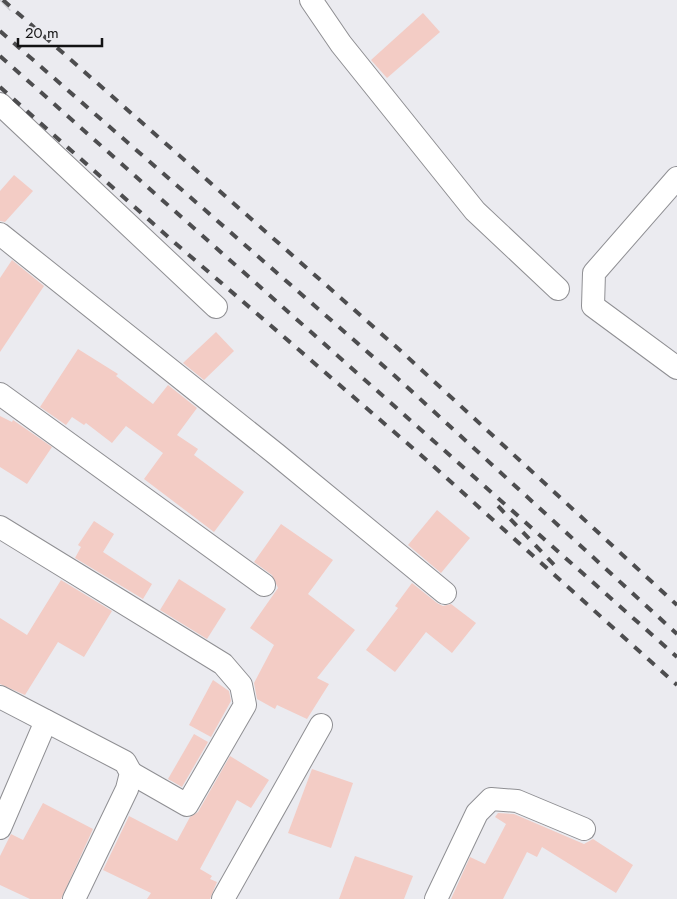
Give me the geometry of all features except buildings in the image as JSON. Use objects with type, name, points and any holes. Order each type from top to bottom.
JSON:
[{"type":"street","points":[[311,0],[341,44],[475,211],[558,289]]},
{"type":"street","points":[[0,104],[216,307]]},
{"type":"street","points":[[677,178],[594,273],[593,306],[677,368]]},
{"type":"street","points":[[0,234],[276,454],[445,593]]},
{"type":"street","points":[[0,394],[264,585]]},
{"type":"street","points":[[0,527],[223,664],[241,685],[245,705],[187,805],[130,773]]},
{"type":"street","points":[[0,697],[125,762],[130,773],[127,789],[74,899]]},
{"type":"street","points":[[0,828],[46,721]]},
{"type":"street","points":[[223,899],[321,725]]},
{"type":"street","points":[[436,899],[477,813],[491,799],[517,801],[584,829]]},
{"type":"railway","points":[[3,0],[402,352],[677,605]]},
{"type":"railway","points":[[0,31],[395,376],[677,634]]},
{"type":"railway","points":[[0,56],[677,657]]},
{"type":"railway","points":[[0,87],[175,243],[422,456],[677,685]]},
{"type":"railway","points":[[498,506],[560,571]]}]
